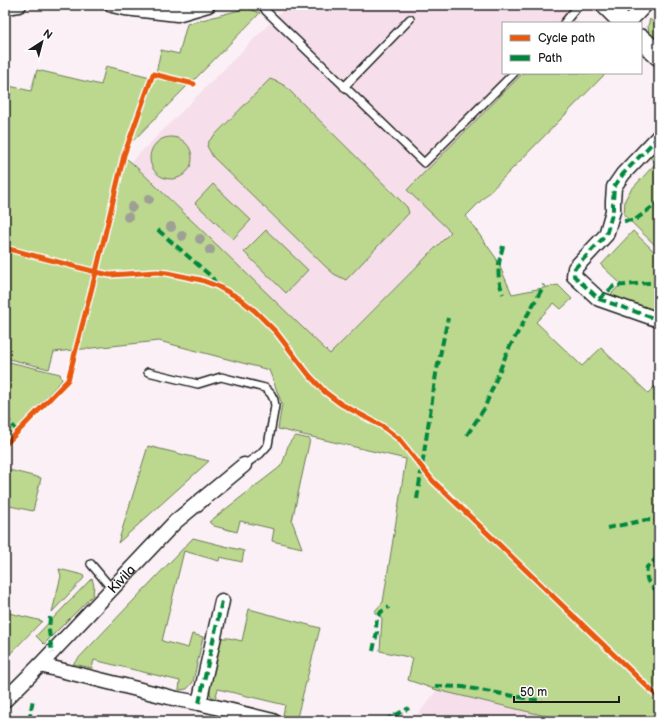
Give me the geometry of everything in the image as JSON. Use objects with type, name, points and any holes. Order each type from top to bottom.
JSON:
[{"type":"street","points":[[5,7],[19,5]]},
{"type":"street","points":[[112,5],[177,14],[208,5]]},
{"type":"street","points":[[606,5],[623,22]]},
{"type":"street","points":[[629,22],[645,5]]},
{"type":"street","points":[[642,40],[659,56]]},
{"type":"street","points":[[659,136],[623,174],[614,187],[612,201],[614,211],[606,235],[575,268],[574,276],[599,299],[659,320]]},
{"type":"street","name":"Kivila","points":[[5,700],[175,522],[244,465]]},
{"type":"street","points":[[199,703],[222,601]]},
{"type":"street","points":[[40,665],[273,721]]},
{"type":"lane","points":[[262,5],[266,11],[424,163],[513,74]]},
{"type":"lane","points":[[565,22],[579,5]]},
{"type":"lane","points":[[344,86],[410,19]]},
{"type":"lane","points":[[148,372],[198,384],[221,376],[265,388],[271,394],[275,406],[268,445],[260,454],[244,465]]},
{"type":"lane","points":[[91,564],[112,589]]},
{"type":"shaded area","points":[[288,5],[560,5],[578,22],[502,22],[502,74],[605,74],[330,354],[131,162]]},
{"type":"shaded area","points":[[437,690],[567,721],[413,721]]},
{"type":"green space","points":[[247,8],[260,13],[193,81],[156,73],[161,50],[179,54],[187,24]]},
{"type":"green space","points":[[650,19],[659,28],[659,44],[649,35],[648,26]]},
{"type":"green space","points":[[106,66],[187,86],[120,154],[131,162],[330,354],[451,232],[407,190],[522,74],[605,74],[466,216],[496,258],[512,294],[558,285],[572,299],[561,309],[554,303],[536,322],[582,366],[601,348],[648,393],[659,382],[659,721],[567,721],[437,690],[408,680],[413,658],[380,651],[382,618],[374,612],[383,602],[406,459],[278,429],[282,404],[269,370],[159,341],[54,352],[49,369],[5,358],[5,85],[31,91],[37,70],[101,85]]},
{"type":"green space","points":[[270,79],[285,86],[407,207],[409,213],[346,280],[334,274],[326,267],[213,157],[207,146],[209,141]]},
{"type":"green space","points":[[167,137],[175,137],[183,140],[189,146],[192,158],[189,170],[183,176],[175,179],[167,179],[159,176],[153,170],[150,162],[150,154],[153,146],[159,140]]},
{"type":"green space","points":[[659,144],[659,249],[624,215],[625,200],[630,191],[656,163],[648,156]]},
{"type":"green space","points":[[213,184],[251,220],[233,239],[195,203]]},
{"type":"green space","points":[[266,230],[308,270],[286,293],[244,252]]},
{"type":"green space","points":[[633,231],[659,256],[659,314],[618,300],[611,294],[621,284],[601,265]]},
{"type":"green space","points":[[5,361],[60,374],[62,380],[5,441]]},
{"type":"green space","points":[[296,436],[310,439],[292,521],[302,548],[272,541],[274,529],[240,521],[237,532],[214,526],[209,522],[280,467],[288,446],[292,439]]},
{"type":"green space","points":[[148,446],[209,461],[118,543]]},
{"type":"green space","points":[[5,469],[41,478],[33,511],[5,505]]},
{"type":"green space","points":[[193,538],[244,551],[242,562],[220,557],[219,561],[184,551],[162,641],[188,648],[192,634],[203,637],[193,682],[187,689],[179,690],[180,681],[94,660],[92,668],[73,664]]},
{"type":"green space","points":[[59,569],[83,575],[84,578],[52,612],[61,576]]},
{"type":"green space","points":[[92,578],[94,586],[93,595],[44,644],[36,636]]},
{"type":"green space","points":[[249,609],[320,628],[296,721],[283,715],[285,705],[218,689],[215,699],[211,696],[209,689],[218,644],[222,638],[242,641]]},
{"type":"green space","points":[[5,612],[42,621],[5,659]]},
{"type":"marked path","points":[[659,136],[623,174],[614,187],[613,211],[606,235],[575,268],[574,276],[599,299],[659,320]]},
{"type":"marked path","points":[[624,221],[635,220],[659,202]]},
{"type":"marked path","points":[[158,230],[212,277],[217,286]]},
{"type":"marked path","points":[[503,246],[498,270],[499,281],[503,294]]},
{"type":"marked path","points":[[599,299],[614,286],[659,282]]},
{"type":"marked path","points":[[467,435],[484,409],[508,350],[544,285]]},
{"type":"marked path","points":[[417,499],[436,374],[448,318]]},
{"type":"marked path","points":[[5,416],[18,432]]},
{"type":"marked path","points":[[607,528],[646,520],[659,521]]},
{"type":"marked path","points":[[659,560],[656,559],[647,567],[647,580],[659,593]]},
{"type":"marked path","points":[[199,703],[222,601]]},
{"type":"marked path","points":[[373,651],[377,632],[377,618],[381,612],[389,607]]},
{"type":"marked path","points":[[50,617],[49,631],[52,653]]},
{"type":"marked path","points":[[435,686],[463,687],[542,701]]},
{"type":"marked path","points":[[29,721],[33,699]]},
{"type":"marked path","points":[[384,721],[409,708]]},
{"type":"cycle path","points":[[5,445],[68,380],[124,155],[153,74],[194,84]]},
{"type":"cycle path","points":[[5,248],[110,275],[157,272],[201,280],[217,286],[239,298],[255,311],[276,332],[309,375],[325,392],[341,404],[382,426],[399,439],[433,481],[659,698]]}]
